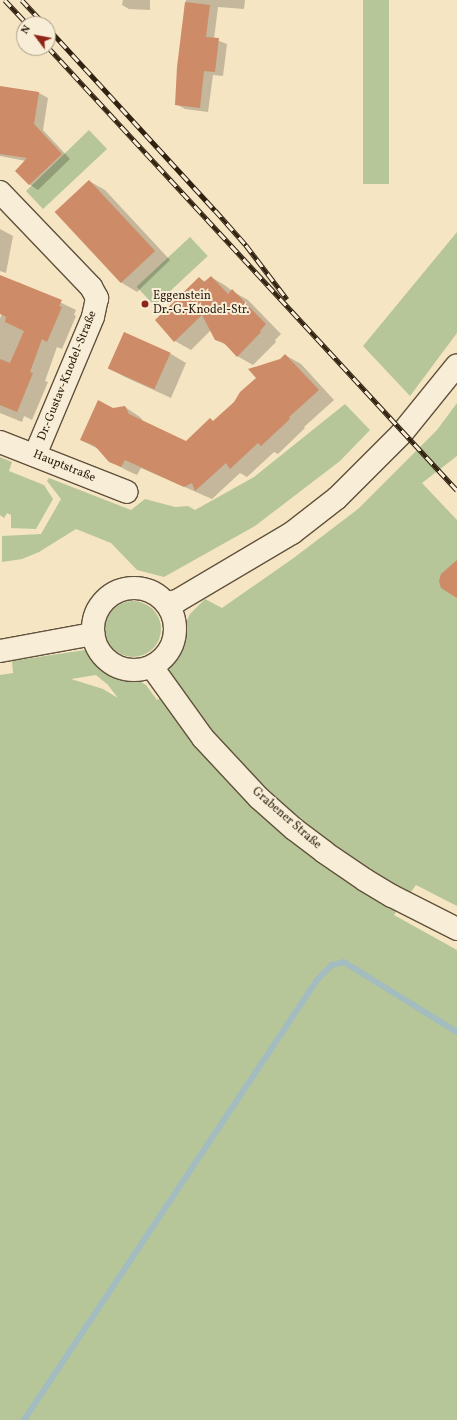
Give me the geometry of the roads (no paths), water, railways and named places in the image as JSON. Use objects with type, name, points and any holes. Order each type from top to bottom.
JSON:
[{"type":"street","name":"Dr.-Gustav-Knodel-Straße","points":[[0,192],[96,293],[97,298],[93,317],[35,455]]},
{"type":"street","points":[[166,603],[178,601],[292,533],[337,498],[402,433],[457,365]]},
{"type":"street","name":"Hauptstraße","points":[[0,442],[127,492]]},
{"type":"street","points":[[130,588],[143,589],[156,594],[166,603],[173,616],[175,631],[172,646],[164,658],[152,667],[136,671],[121,669],[107,661],[97,649],[92,634],[93,621],[98,609],[106,599],[117,592],[130,588]]},
{"type":"street","points":[[0,651],[92,634]]},
{"type":"street","name":"Grabener Straße","points":[[152,667],[203,738],[259,798],[294,829],[365,880],[392,896],[457,929]]},
{"type":"waterway","points":[[24,1420],[317,980],[332,965],[344,962],[457,1032]]},
{"type":"railway","points":[[5,0],[20,16]]},
{"type":"railway","points":[[22,0],[37,16]]},
{"type":"railway","points":[[56,37],[246,245],[287,299]]},
{"type":"railway","points":[[56,56],[457,490]]},
{"type":"place","name":"Eggenstein Dr.-G.-Knodel-Str.","points":[[145,304]]}]
